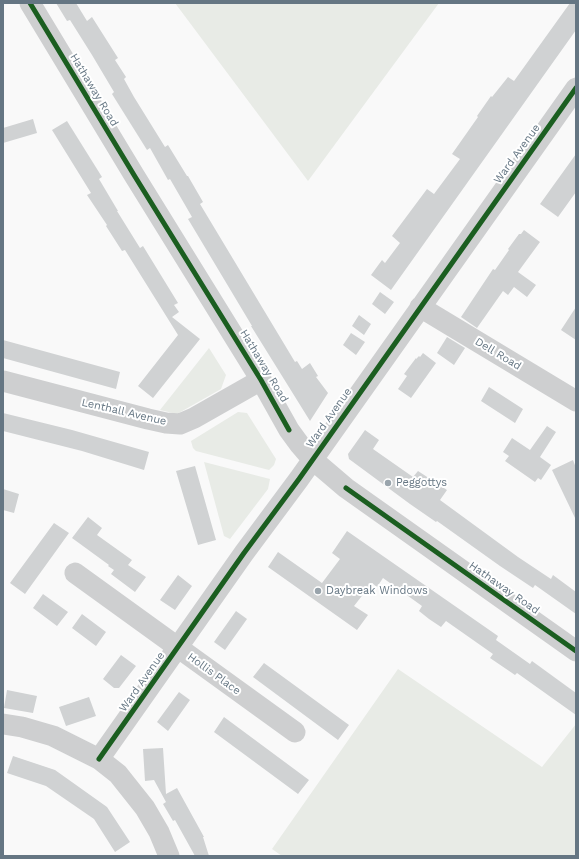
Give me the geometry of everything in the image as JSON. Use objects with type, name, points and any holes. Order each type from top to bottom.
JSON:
[{"type":"street","name":"Hathaway Road","points":[[30,3],[300,445],[312,459],[346,488],[576,651]]},
{"type":"street","name":"Ward Avenue","points":[[99,759],[576,88]]},
{"type":"street","name":"Dell Road","points":[[420,307],[576,401]]},
{"type":"street","name":"Lenthall Avenue","points":[[3,381],[148,419],[180,424],[194,418],[261,380]]},
{"type":"street","name":"Hollis Place","points":[[76,573],[295,732]]},
{"type":"street","points":[[3,724],[48,734],[99,759],[118,774],[141,802],[170,856]]},
{"type":"shaded area","points":[[175,3],[439,3],[308,181]]},
{"type":"shaded area","points":[[209,348],[226,375],[221,389],[177,414],[160,410]]},
{"type":"shaded area","points":[[238,412],[247,413],[276,459],[274,465],[269,470],[196,451],[193,448],[191,441]]},
{"type":"shaded area","points":[[204,462],[270,479],[268,489],[230,539],[224,536]]},
{"type":"shaded area","points":[[398,669],[542,767],[576,724],[576,856],[282,856],[272,849]]},
{"type":"building","points":[[56,3],[76,3],[87,21],[92,17],[118,58],[115,60],[126,77],[124,79],[134,97],[165,147],[168,145],[188,176],[203,202],[200,204],[295,362],[297,361],[302,369],[310,363],[318,376],[316,377],[328,393],[310,421],[251,326],[188,219],[192,217],[170,179],[168,180],[150,148],[147,150],[112,94],[114,92],[92,55],[70,20],[67,21]]},
{"type":"building","points":[[570,3],[576,3],[576,30],[391,290],[371,275],[382,260],[385,263],[400,243],[392,236],[427,189],[434,194],[460,159],[452,154],[491,96],[492,97],[508,77],[514,81]]},
{"type":"building","points":[[33,119],[37,133],[3,143],[3,128]]},
{"type":"building","points":[[67,121],[102,177],[99,179],[117,211],[140,248],[143,246],[178,303],[174,305],[179,312],[172,317],[200,339],[153,398],[138,386],[178,335],[125,250],[122,251],[106,226],[107,225],[87,195],[91,193],[52,130]]},
{"type":"building","points":[[576,154],[576,192],[558,217],[540,204]]},
{"type":"building","points":[[524,230],[540,242],[518,272],[536,285],[527,297],[514,287],[508,295],[503,291],[477,328],[461,317],[493,269],[495,270],[509,250],[508,249],[519,234],[521,234]]},
{"type":"building","points":[[380,292],[394,302],[385,314],[372,304]]},
{"type":"building","points":[[576,307],[576,340],[561,330]]},
{"type":"building","points":[[359,315],[371,324],[364,335],[352,326]]},
{"type":"building","points":[[351,333],[365,342],[356,355],[343,345]]},
{"type":"building","points":[[447,337],[465,348],[454,365],[437,353]]},
{"type":"building","points":[[3,340],[120,372],[116,389],[3,358]]},
{"type":"building","points":[[423,353],[436,363],[411,398],[398,389],[407,376],[404,374],[416,358],[419,356],[420,357]]},
{"type":"building","points":[[489,387],[523,409],[515,423],[481,401]]},
{"type":"building","points":[[3,413],[72,430],[149,452],[144,470],[82,451],[3,431]]},
{"type":"building","points":[[547,426],[556,432],[540,457],[551,465],[541,480],[538,478],[535,482],[505,461],[509,456],[503,452],[512,438],[530,450]]},
{"type":"building","points":[[365,430],[379,440],[373,449],[413,477],[418,471],[447,490],[440,500],[518,557],[551,579],[553,575],[576,592],[576,614],[535,585],[533,588],[500,566],[437,521],[436,522],[410,504],[349,459],[348,454]]},
{"type":"building","points":[[573,460],[576,468],[576,520],[552,470]]},
{"type":"building","points":[[195,466],[216,540],[198,545],[176,471]]},
{"type":"building","points":[[3,489],[19,494],[14,513],[3,510]]},
{"type":"building","points":[[88,517],[102,528],[97,535],[132,560],[128,565],[146,577],[135,592],[111,574],[114,570],[108,566],[109,565],[72,538]]},
{"type":"building","points":[[54,523],[69,533],[25,594],[10,583]]},
{"type":"building","points":[[347,531],[498,636],[496,640],[530,664],[532,661],[576,693],[576,715],[517,673],[515,675],[490,658],[493,654],[446,621],[441,627],[429,619],[419,611],[422,606],[383,578],[377,587],[372,583],[354,606],[368,615],[357,630],[268,567],[278,552],[322,583],[340,559],[332,553]]},
{"type":"building","points":[[178,575],[192,586],[175,610],[160,600]]},
{"type":"building","points":[[43,594],[68,612],[57,626],[33,608]]},
{"type":"building","points":[[236,611],[247,619],[225,650],[214,642]]},
{"type":"building","points":[[82,614],[106,632],[96,646],[72,628]]},
{"type":"building","points":[[121,655],[136,666],[119,688],[114,688],[103,679]]},
{"type":"building","points":[[264,663],[349,725],[338,740],[253,677]]},
{"type":"building","points":[[7,690],[37,696],[33,713],[4,708]]},
{"type":"building","points":[[179,692],[190,700],[168,731],[157,722]]},
{"type":"building","points":[[89,697],[96,716],[66,726],[59,707]]},
{"type":"building","points":[[224,717],[309,780],[298,794],[214,732]]},
{"type":"building","points":[[163,748],[166,794],[177,788],[204,837],[209,856],[195,856],[175,820],[173,821],[163,804],[166,802],[154,780],[145,781],[143,749]]},
{"type":"building","points":[[13,756],[55,770],[107,807],[130,842],[115,852],[94,819],[46,786],[7,773]]},
{"type":"cycle path","points":[[30,3],[261,380],[289,430]]},
{"type":"cycle path","points":[[99,759],[576,88]]},
{"type":"cycle path","points":[[346,488],[576,651]]},
{"type":"place","name":"Peggottys","points":[[388,483]]},
{"type":"place","name":"Daybreak Windows","points":[[318,591]]}]
